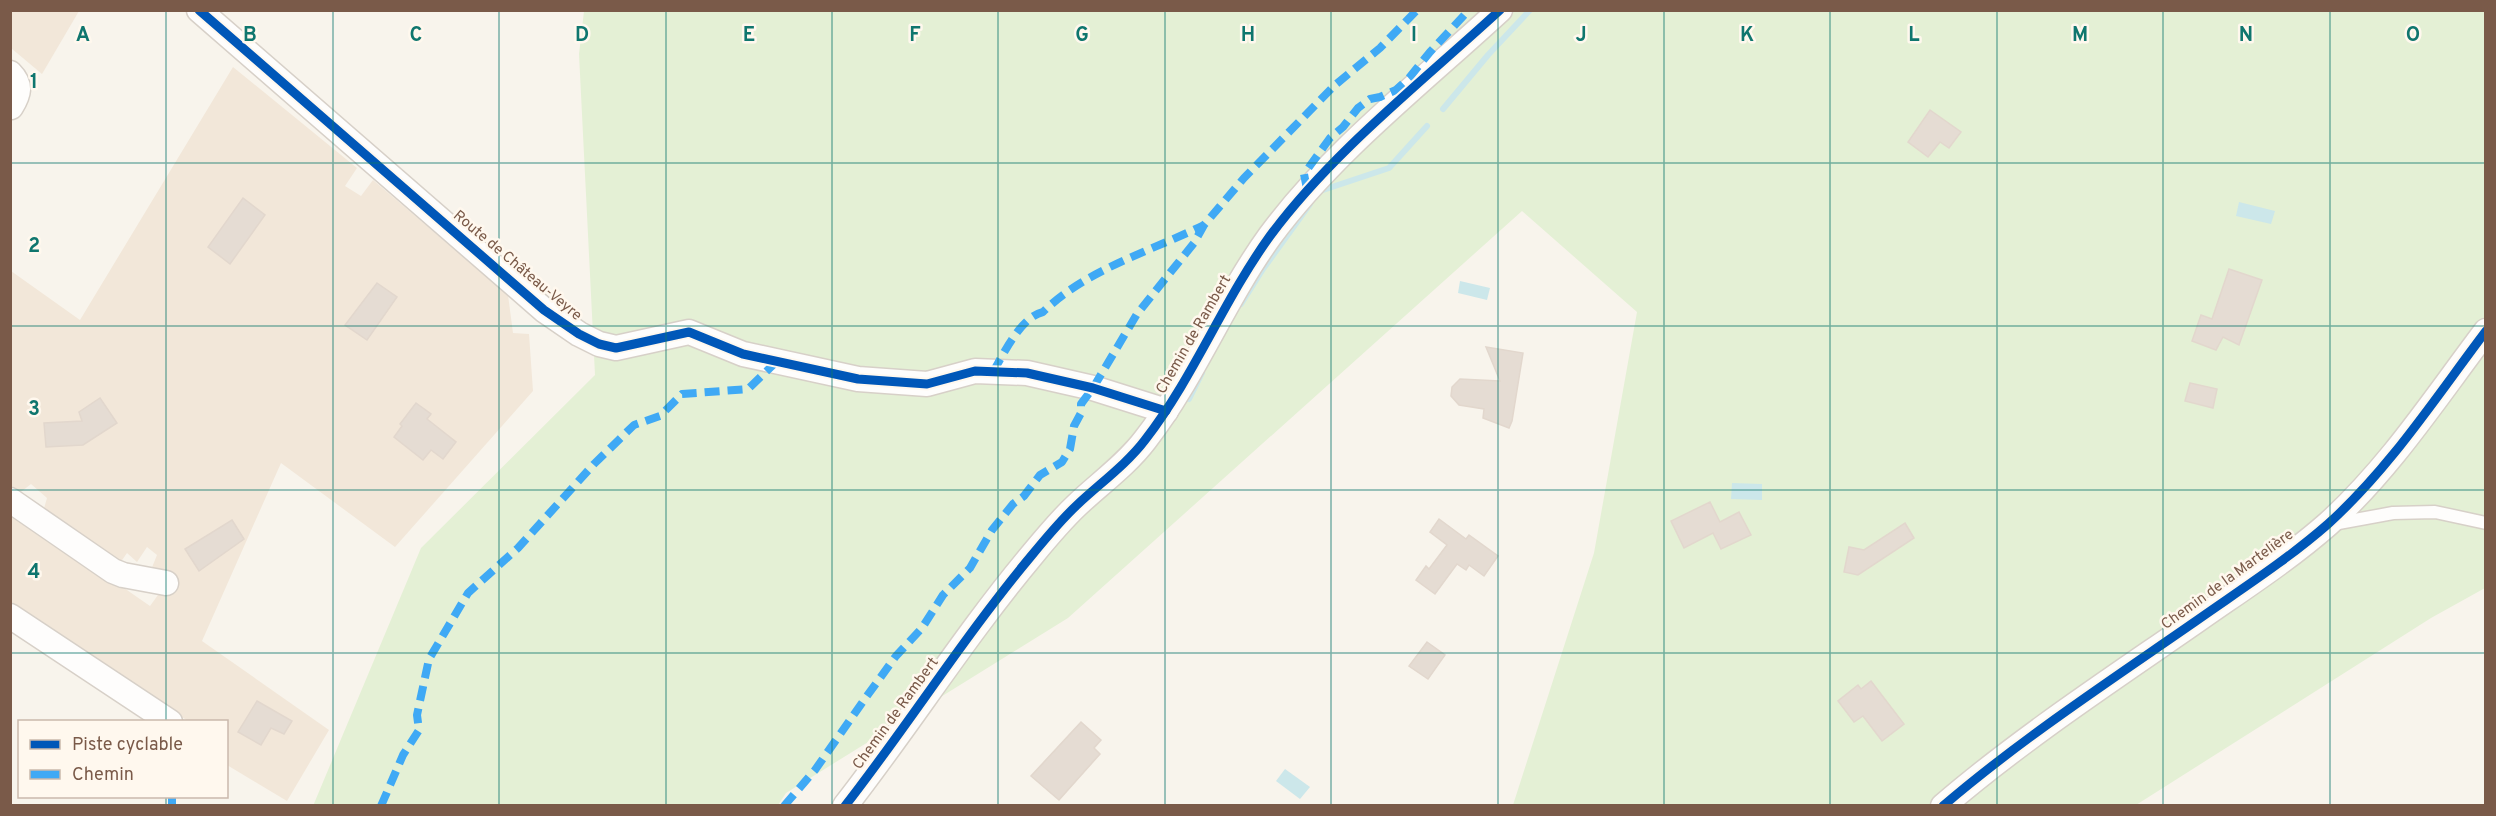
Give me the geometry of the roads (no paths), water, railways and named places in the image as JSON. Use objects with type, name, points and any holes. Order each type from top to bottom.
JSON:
[{"type":"street","name":"Route de Château-Veyre","points":[[199,10],[544,310],[563,325],[599,344],[616,348],[689,332],[743,354],[858,379],[927,384],[975,371],[1027,373],[1093,388],[1166,411]]},
{"type":"street","name":"Chemin de Rambert","points":[[845,806],[894,743],[981,620],[1032,554],[1074,507],[1144,442],[1166,411],[1236,288],[1270,237],[1307,189],[1500,10]]},
{"type":"street","points":[[10,73],[17,81],[19,89],[11,107]]},
{"type":"street","name":"Chemin de la Martelière","points":[[1942,806],[1967,785],[2115,677],[2251,583],[2326,525],[2367,486],[2486,331]]},
{"type":"street","points":[[10,500],[113,571],[123,576],[166,583]]},
{"type":"street","points":[[10,616],[167,720]]},
{"type":"lane","points":[[2326,525],[2393,513],[2434,512],[2486,523]]},
{"type":"water","points":[[2239,202],[2275,211],[2271,224],[2236,216]]},
{"type":"water","points":[[1460,281],[1490,288],[1487,300],[1458,293]]},
{"type":"water","points":[[1732,483],[1762,484],[1762,500],[1731,499]]},
{"type":"water","points":[[1285,769],[1310,787],[1300,799],[1276,781]]},
{"type":"waterway","points":[[1443,109],[1488,55],[1530,10]]},
{"type":"waterway","points":[[1320,191],[1389,168],[1427,126]]},
{"type":"waterway","points":[[1241,304],[1310,204]]},
{"type":"waterway","points":[[1189,399],[1202,373]]}]
